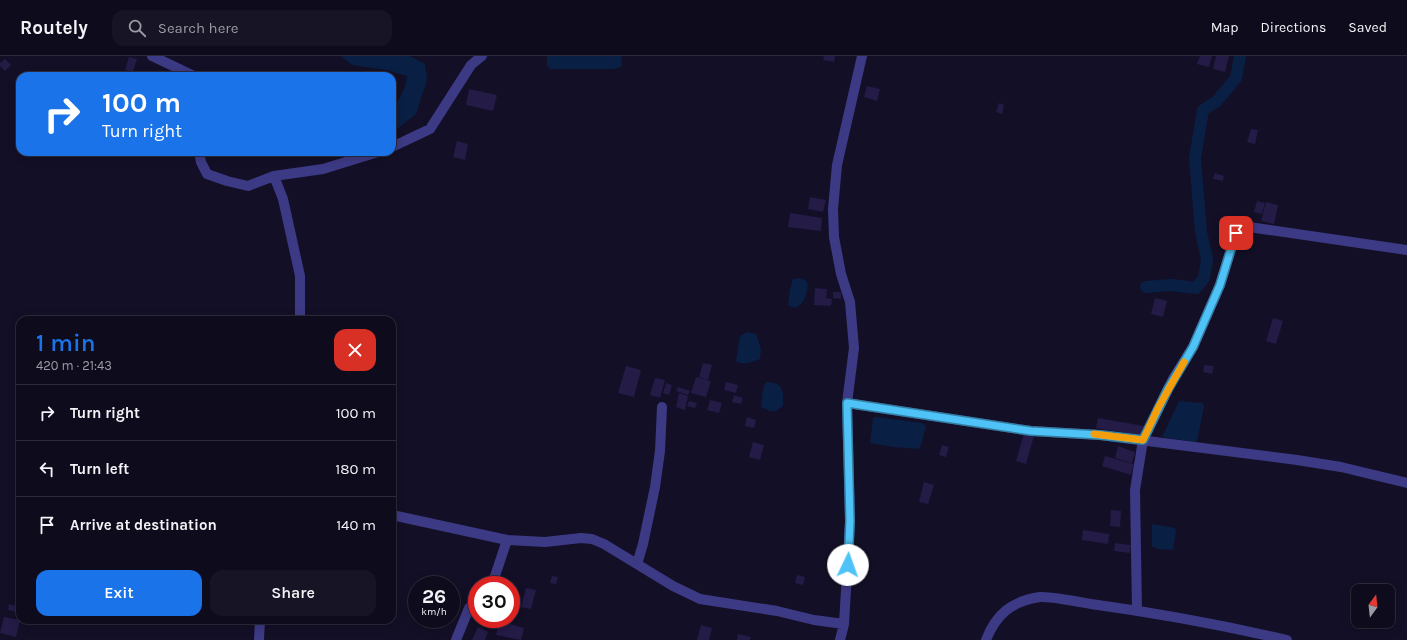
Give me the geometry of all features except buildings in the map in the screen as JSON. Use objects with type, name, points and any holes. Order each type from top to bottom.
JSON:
[{"type":"street","points":[[152,56],[186,72]]},
{"type":"street","points":[[396,145],[430,129],[471,65],[482,56]]},
{"type":"street","points":[[840,640],[844,624],[850,521],[847,403],[854,348],[850,302],[841,274],[834,237],[833,209],[837,166],[862,56]]},
{"type":"street","points":[[200,156],[200,162],[207,174],[248,186],[274,176],[323,169],[365,156]]},
{"type":"street","points":[[274,176],[283,199],[300,276],[300,316]]},
{"type":"street","points":[[1137,610],[1135,490],[1143,440],[1164,397],[1193,347],[1220,285],[1236,233],[1249,227],[1407,250]]},
{"type":"street","points":[[847,403],[1031,431],[1100,435],[1143,440],[1340,467],[1407,483]]},
{"type":"street","points":[[636,564],[643,544],[656,480],[660,451],[662,407]]},
{"type":"street","points":[[396,516],[507,540],[545,542],[580,538],[592,540],[604,544],[673,586],[700,599],[777,611],[814,620],[844,624]]},
{"type":"street","points":[[495,576],[507,540]]},
{"type":"street","points":[[986,640],[992,626],[1009,607],[1041,597],[1137,610],[1221,625],[1287,640]]},
{"type":"street","points":[[456,640],[468,610]]},
{"type":"street","points":[[258,640],[260,624]]},
{"type":"water","points":[[341,56],[410,56],[425,64],[427,80],[416,114],[396,130],[396,104],[405,87],[407,76],[386,70],[352,65]]},
{"type":"water","points":[[547,56],[622,56],[621,67],[614,69],[550,69],[547,65]]},
{"type":"water","points":[[799,278],[805,280],[808,284],[803,301],[795,308],[788,305],[790,289],[793,279]]},
{"type":"water","points":[[747,332],[756,334],[761,349],[760,359],[742,363],[736,361],[740,336]]},
{"type":"water","points":[[766,382],[776,384],[783,392],[783,406],[776,411],[770,411],[761,407],[763,388]]},
{"type":"water","points":[[1179,401],[1203,403],[1204,407],[1197,441],[1195,442],[1162,437]]},
{"type":"water","points":[[877,417],[922,423],[926,426],[919,449],[870,443],[873,418]]},
{"type":"water","points":[[1152,524],[1175,528],[1176,532],[1173,550],[1158,549],[1152,546]]},
{"type":"waterway","points":[[1146,287],[1170,285],[1196,288],[1204,278],[1207,259],[1201,232],[1195,158],[1203,110],[1216,102],[1236,78],[1240,56]]},
{"type":"slow traffic","points":[[1094,434],[1143,440],[1173,379],[1184,362]]},
{"type":"route","points":[[848,565],[850,521],[847,403],[1031,431],[1100,435],[1143,440],[1173,379],[1193,347],[1220,285],[1236,233]]}]
